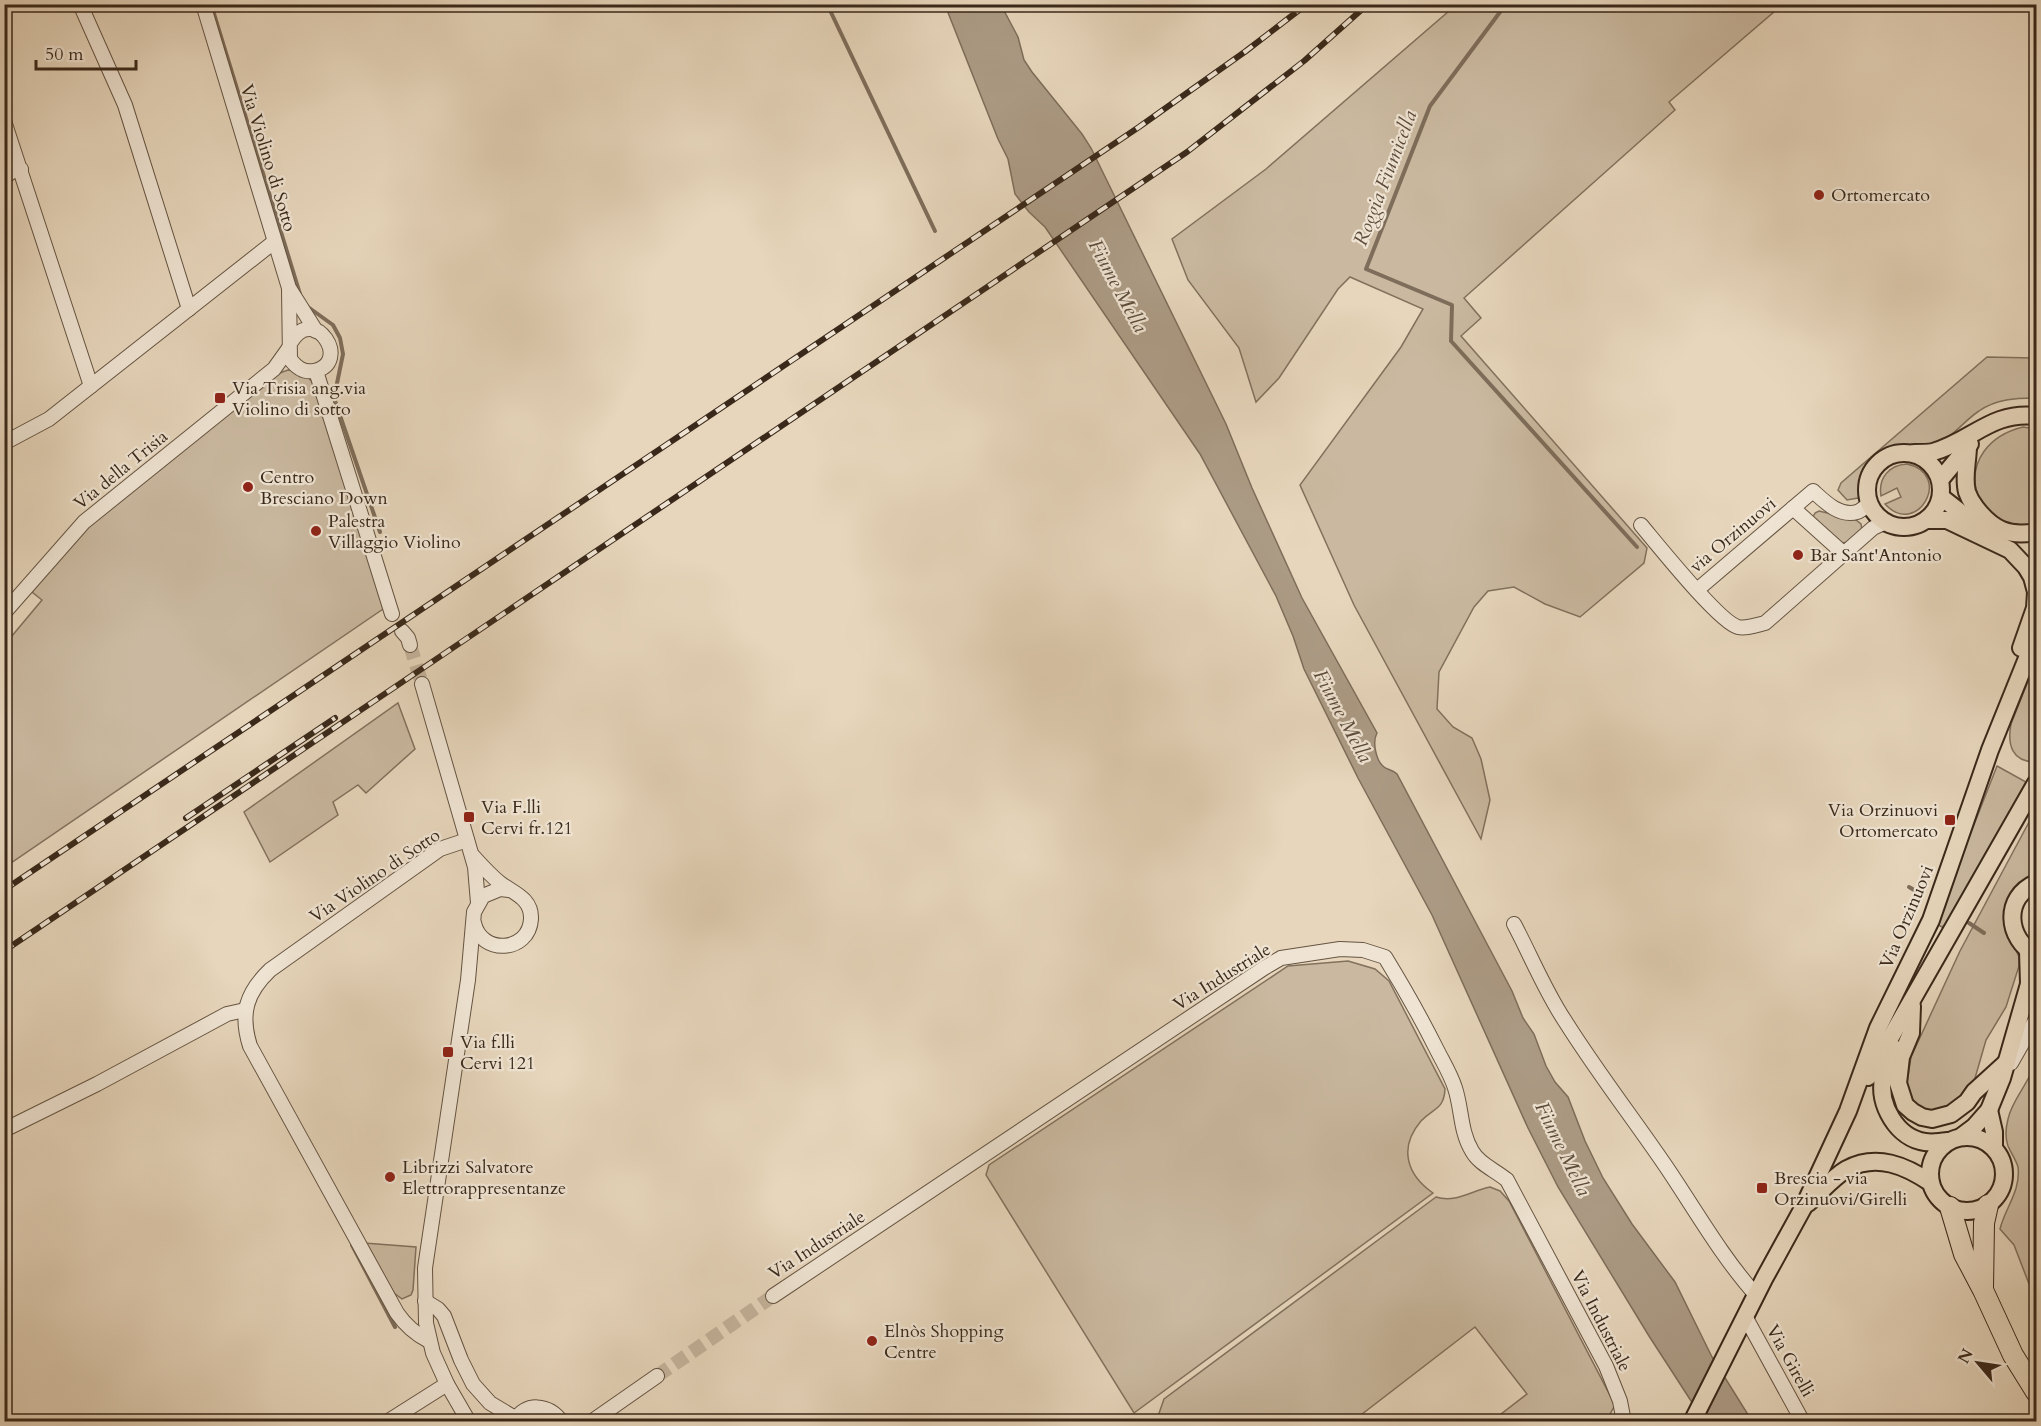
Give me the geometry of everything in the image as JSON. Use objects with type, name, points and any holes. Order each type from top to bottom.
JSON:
[{"type":"highway","points":[[1983,1290],[1984,1223],[1988,1205]]},
{"type":"highway","points":[[1950,1207],[1964,1254],[2013,1355],[2037,1392]]},
{"type":"main road","points":[[2014,693],[2016,663],[2035,608],[2036,592],[2032,577],[2026,567],[2010,550],[1947,520],[1926,520],[1906,527],[1886,522],[1877,515],[1870,503],[1868,485],[1875,466],[1888,456],[1931,452],[1979,430],[1988,423],[2008,416],[2024,414],[2037,416]]},
{"type":"main road","points":[[1926,520],[1936,508],[1940,489],[1979,430]]},
{"type":"main road","points":[[1968,446],[1965,478],[1967,492],[1971,501],[1989,524]]},
{"type":"main road","points":[[1909,453],[1921,456],[1930,463],[1940,489],[1964,515],[2002,531],[2020,534],[2037,532]]},
{"type":"main road","name":"Via Orzinuovi","points":[[1692,1422],[1803,1208],[1848,1111],[1878,1028],[1931,920],[1990,750],[2037,636]]},
{"type":"main road","name":"Via Orzinuovi","points":[[1848,1111],[1913,1003],[2037,783]]},
{"type":"main road","points":[[1913,1003],[1906,1028],[1883,1076],[1882,1089],[1885,1104],[1891,1118],[1913,1139],[1926,1143],[1955,1139],[1974,1137],[1985,1140],[1994,1147],[2001,1156],[2005,1177],[2002,1188],[1988,1205],[1969,1211],[1950,1207],[1941,1201],[1931,1183],[1930,1171],[1939,1149],[1955,1139],[1974,1127],[1989,1110],[2005,1070],[2033,980],[2032,953],[2020,943],[2015,934],[2012,923],[2013,912],[2022,892],[2037,883]]},
{"type":"main road","points":[[1913,1003],[1911,1033],[1901,1057],[1898,1083],[1905,1105],[1913,1112],[1932,1119],[1951,1114],[1967,1102],[1974,1092],[2005,1070]]},
{"type":"main road","points":[[1989,1110],[1994,1132],[1994,1147]]},
{"type":"main road","points":[[1803,1208],[1847,1169],[1866,1163],[1881,1162],[1899,1165],[1931,1183]]},
{"type":"street","points":[[80,4],[125,105],[189,309]]},
{"type":"street","name":"Via Violino di Sotto","points":[[203,4],[289,288],[316,330],[327,338],[331,351],[327,363],[316,371]]},
{"type":"street","points":[[4,121],[91,386]]},
{"type":"street","points":[[4,177],[21,169]]},
{"type":"street","points":[[4,443],[49,419],[274,242]]},
{"type":"street","name":"Via Violino di Sotto","points":[[289,288],[291,359],[295,366]]},
{"type":"street","points":[[290,345],[298,333],[316,330]]},
{"type":"street","name":"Via della Trisia","points":[[4,613],[84,522],[274,369],[290,345]]},
{"type":"street","points":[[274,369],[295,366],[305,371],[316,371],[392,614]]},
{"type":"street","name":"via Orzinuovi","points":[[1696,590],[1813,491],[1827,504],[1844,512],[1857,512],[1870,503]]},
{"type":"street","name":"via Orzinuovi","points":[[1793,508],[1844,553]]},
{"type":"street","name":"via Orzinuovi","points":[[1641,525],[1696,590],[1725,620],[1736,626],[1748,628],[1765,623],[1844,553],[1874,528],[1886,522]]},
{"type":"street","points":[[402,630],[410,645]]},
{"type":"street","name":"Via Violino di Sotto","points":[[245,1010],[254,989],[270,970],[440,849],[468,840],[422,684]]},
{"type":"street","points":[[468,840],[477,879],[478,903]]},
{"type":"street","points":[[472,855],[489,874],[525,900],[529,908],[530,926],[519,941],[502,947],[489,944],[478,934],[474,921]]},
{"type":"street","points":[[469,1422],[447,1384],[429,1341],[424,1276],[468,980],[474,912],[483,896],[491,891],[510,890]]},
{"type":"street","points":[[1514,924],[1564,1020],[1706,1226],[1733,1269],[1756,1296]]},
{"type":"street","points":[[468,980],[479,951],[489,944]]},
{"type":"street","name":"Via Industriale","points":[[773,1296],[1281,958],[1340,949],[1363,950],[1385,957],[1414,1004],[1455,1086],[1461,1109],[1461,1124],[1472,1152],[1481,1162],[1496,1170],[1507,1180],[1606,1366],[1620,1401],[1624,1422]]},
{"type":"street","points":[[4,1130],[97,1084],[227,1014],[245,1010],[244,1024],[250,1046],[396,1314],[413,1332],[429,1341]]},
{"type":"street","points":[[2005,1070],[2037,1019]]},
{"type":"street","points":[[425,1300],[444,1316],[473,1384],[490,1403],[514,1420],[528,1409],[543,1407],[550,1410],[562,1422]]},
{"type":"street","name":"Via Girelli","points":[[1746,1318],[1803,1422]]},
{"type":"street","points":[[591,1422],[657,1376]]},
{"type":"street","points":[[387,1422],[447,1384]]},
{"type":"shaded area","points":[[1456,5],[1782,5],[1669,102],[1675,110],[1464,298],[1481,318],[1461,336],[1647,548],[1644,563],[1580,617],[1545,604],[1514,587],[1488,591],[1474,607],[1439,672],[1437,709],[1453,727],[1472,738],[1481,759],[1490,800],[1481,839],[1354,605],[1300,485],[1401,347],[1423,309],[1350,277],[1338,289],[1279,378],[1256,402],[1239,348],[1188,280],[1172,239],[1266,169]]},
{"type":"shaded area","points":[[1987,357],[2036,358],[2036,398],[2014,399],[1992,404],[1973,415],[1944,440],[1928,445],[1896,448],[1886,452],[1870,465],[1858,498],[1847,500],[1838,490],[1841,483]]},
{"type":"shaded area","points":[[288,370],[303,374],[315,385],[386,607],[5,867],[4,642],[6,643],[42,600],[32,592],[58,557],[88,526],[277,374]]},
{"type":"shaded area","points":[[2023,427],[2036,429],[2036,527],[2012,525],[1994,516],[1981,503],[1975,486],[1976,468],[1984,451],[2000,437]]},
{"type":"shaded area","points":[[1907,464],[1921,470],[1928,479],[1929,490],[1926,501],[1909,514],[1897,513],[1885,504],[1901,497],[1897,488],[1881,496],[1881,484],[1886,474],[1895,467]]},
{"type":"shaded area","points":[[1819,511],[1856,520],[1861,524],[1862,530],[1851,540],[1837,543],[1813,517]]},
{"type":"shaded area","points":[[2036,661],[2036,762],[2016,756],[2011,745],[2010,732],[2011,724]]},
{"type":"shaded area","points":[[398,703],[415,749],[366,793],[358,785],[333,802],[338,815],[270,862],[244,812]]},
{"type":"shaded area","points":[[1997,766],[2026,782],[1946,924],[1942,927],[1937,924],[1937,919]]},
{"type":"shaded area","points":[[2036,809],[2036,879],[2005,915],[2005,927],[2019,957],[2019,966],[2006,1007],[1986,1040],[1971,1092],[1939,1115],[1915,1106],[1907,1083],[1911,1057],[1960,951]]},
{"type":"shaded area","points":[[1348,961],[1375,969],[1389,981],[1445,1089],[1443,1101],[1421,1121],[1414,1131],[1408,1151],[1412,1169],[1417,1178],[1433,1193],[1134,1413],[986,1175],[989,1165],[1288,966]]},
{"type":"shaded area","points":[[2036,1055],[2036,1302],[2014,1245],[2000,1229],[2015,1192],[2018,1176],[2017,1164],[2007,1143],[2007,1122],[2029,1077]]},
{"type":"shaded area","points":[[1490,1187],[1500,1191],[1509,1201],[1615,1405],[1606,1421],[1492,1421],[1527,1394],[1475,1327],[1353,1421],[1156,1422],[1164,1399],[1436,1197],[1457,1198]]},
{"type":"shaded area","points":[[364,1243],[416,1247],[411,1295],[402,1299],[394,1293]]},
{"type":"water","name":"Fiume Mella","points":[[945,5],[1001,5],[1018,37],[1024,60],[1091,148],[1226,424],[1302,598],[1377,733],[1375,746],[1381,764],[1397,774],[1512,991],[1523,1018],[1534,1034],[1546,1066],[1555,1082],[1568,1097],[1585,1141],[1603,1178],[1632,1224],[1675,1282],[1712,1357],[1752,1421],[1704,1421],[1558,1187],[1528,1128],[1432,915],[1358,778],[1304,669],[1276,596],[1200,454],[1045,227],[1015,194],[1008,159]]},
{"type":"waterway","points":[[211,4],[300,294]]},
{"type":"waterway","points":[[827,4],[935,231]]},
{"type":"waterway","name":"Roggia Fiumicella","points":[[1506,4],[1430,106],[1366,269],[1452,305],[1451,341],[1637,547]]},
{"type":"waterway","points":[[308,307],[333,325],[340,338],[343,354],[334,398],[380,532]]},
{"type":"waterway","points":[[1909,887],[1921,894]]},
{"type":"waterway","points":[[1969,923],[1984,933]]},
{"type":"waterway","points":[[352,1245],[395,1327]]},
{"type":"tunnel","points":[[410,645],[422,684]]},
{"type":"tunnel","points":[[657,1376],[773,1296]]},
{"type":"railway","points":[[4,890],[1139,127],[1246,51],[1307,4]]},
{"type":"railway","points":[[4,951],[1187,152],[1304,61],[1368,4]]},
{"type":"railway","points":[[186,818],[335,718]]},
{"type":"place","name":"Ortomercato","points":[[1819,195]]},
{"type":"place","name":"Via Trisia ang.via Violino di sotto","points":[[220,398]]},
{"type":"place","name":"Centro Bresciano Down","points":[[248,487]]},
{"type":"place","name":"Palestra Villaggio Violino","points":[[316,531]]},
{"type":"place","name":"Bar Sant'Antonio","points":[[1798,555]]},
{"type":"place","name":"Via F.lli Cervi fr.121","points":[[469,817]]},
{"type":"place","name":"Via Orzinuovi Ortomercato","points":[[1950,820]]},
{"type":"place","name":"Via f.lli Cervi 121","points":[[448,1052]]},
{"type":"place","name":"Librizzi Salvatore Elettrorappresentanze","points":[[390,1177]]},
{"type":"place","name":"Brescia - via Orzinuovi/Girelli","points":[[1762,1188]]},
{"type":"place","name":"Elnòs Shopping Centre","points":[[872,1341]]}]
